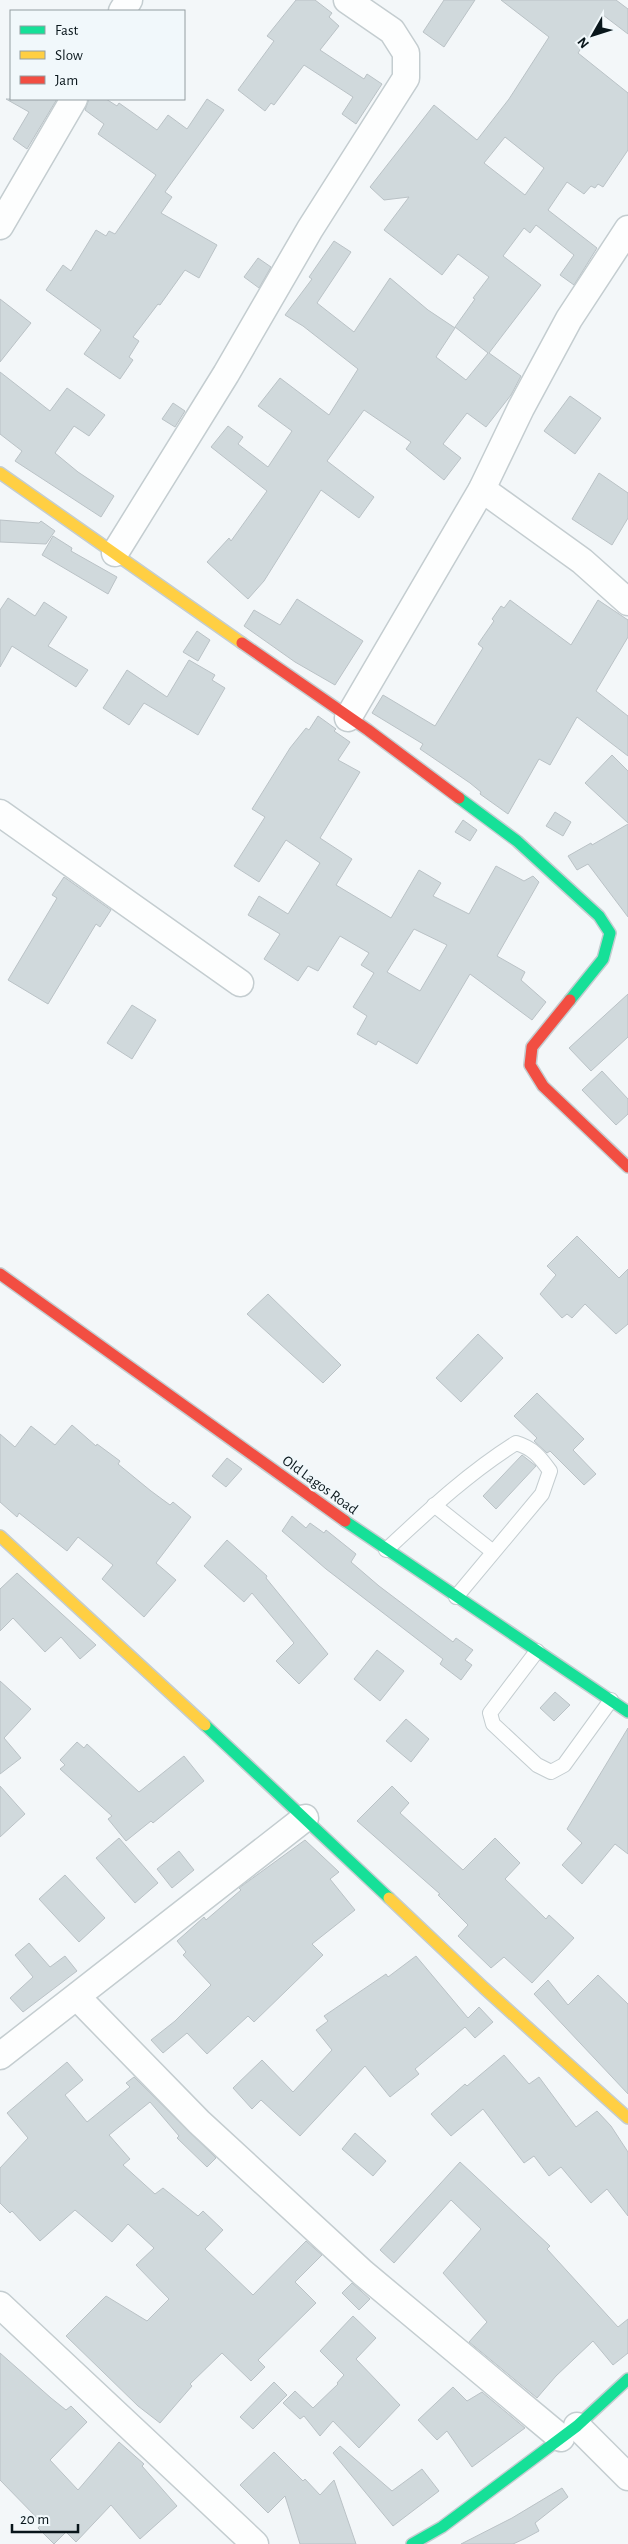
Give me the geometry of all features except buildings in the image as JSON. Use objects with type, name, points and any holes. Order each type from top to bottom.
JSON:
[{"type":"street","points":[[115,554],[192,431],[310,229],[406,78],[406,54],[381,10],[347,0]]},
{"type":"street","points":[[0,226],[8,193],[73,100]]},
{"type":"street","points":[[348,718],[482,489],[521,408],[569,319],[628,229]]},
{"type":"street","points":[[0,473],[348,718],[368,730],[518,842],[599,916],[610,933],[603,959],[532,1047],[530,1065],[543,1086],[628,1167]]},
{"type":"street","points":[[482,489],[582,561],[628,602]]},
{"type":"street","points":[[0,813],[240,983]]},
{"type":"street","name":"Old Lagos Road","points":[[0,1274],[386,1550],[628,1712]]},
{"type":"street","points":[[0,1536],[305,1818],[484,1988],[628,2118]]},
{"type":"street","points":[[0,2056],[305,1818]]},
{"type":"street","points":[[77,1996],[199,2122],[363,2273],[628,2477]]},
{"type":"street","points":[[0,2305],[255,2544]]},
{"type":"street","points":[[412,2544],[442,2527],[569,2432],[628,2379]]},
{"type":"lane","points":[[386,1550],[434,1505],[497,1455],[516,1444],[528,1446],[540,1456],[550,1470],[542,1494],[492,1551],[456,1597]]},
{"type":"lane","points":[[434,1505],[492,1551]]},
{"type":"lane","points":[[537,1651],[490,1713],[493,1724],[537,1765],[551,1772],[564,1765],[611,1700]]},
{"type":"traffic: fast","points":[[459,798],[517,841],[599,916],[610,933],[603,959],[570,1000]]},
{"type":"traffic: fast","points":[[345,1521],[628,1712]]},
{"type":"traffic: fast","points":[[205,1725],[389,1898]]},
{"type":"traffic: fast","points":[[412,2544],[442,2527],[577,2426],[628,2379]]},
{"type":"traffic: slow","points":[[0,473],[242,643]]},
{"type":"traffic: slow","points":[[0,1536],[205,1725]]},
{"type":"traffic: slow","points":[[389,1898],[484,1988],[628,2118]]},
{"type":"traffic: jam","points":[[242,643],[368,730],[459,798]]},
{"type":"traffic: jam","points":[[570,1000],[532,1047],[530,1065],[543,1086],[628,1167]]},
{"type":"traffic: jam","points":[[0,1274],[345,1521]]}]
